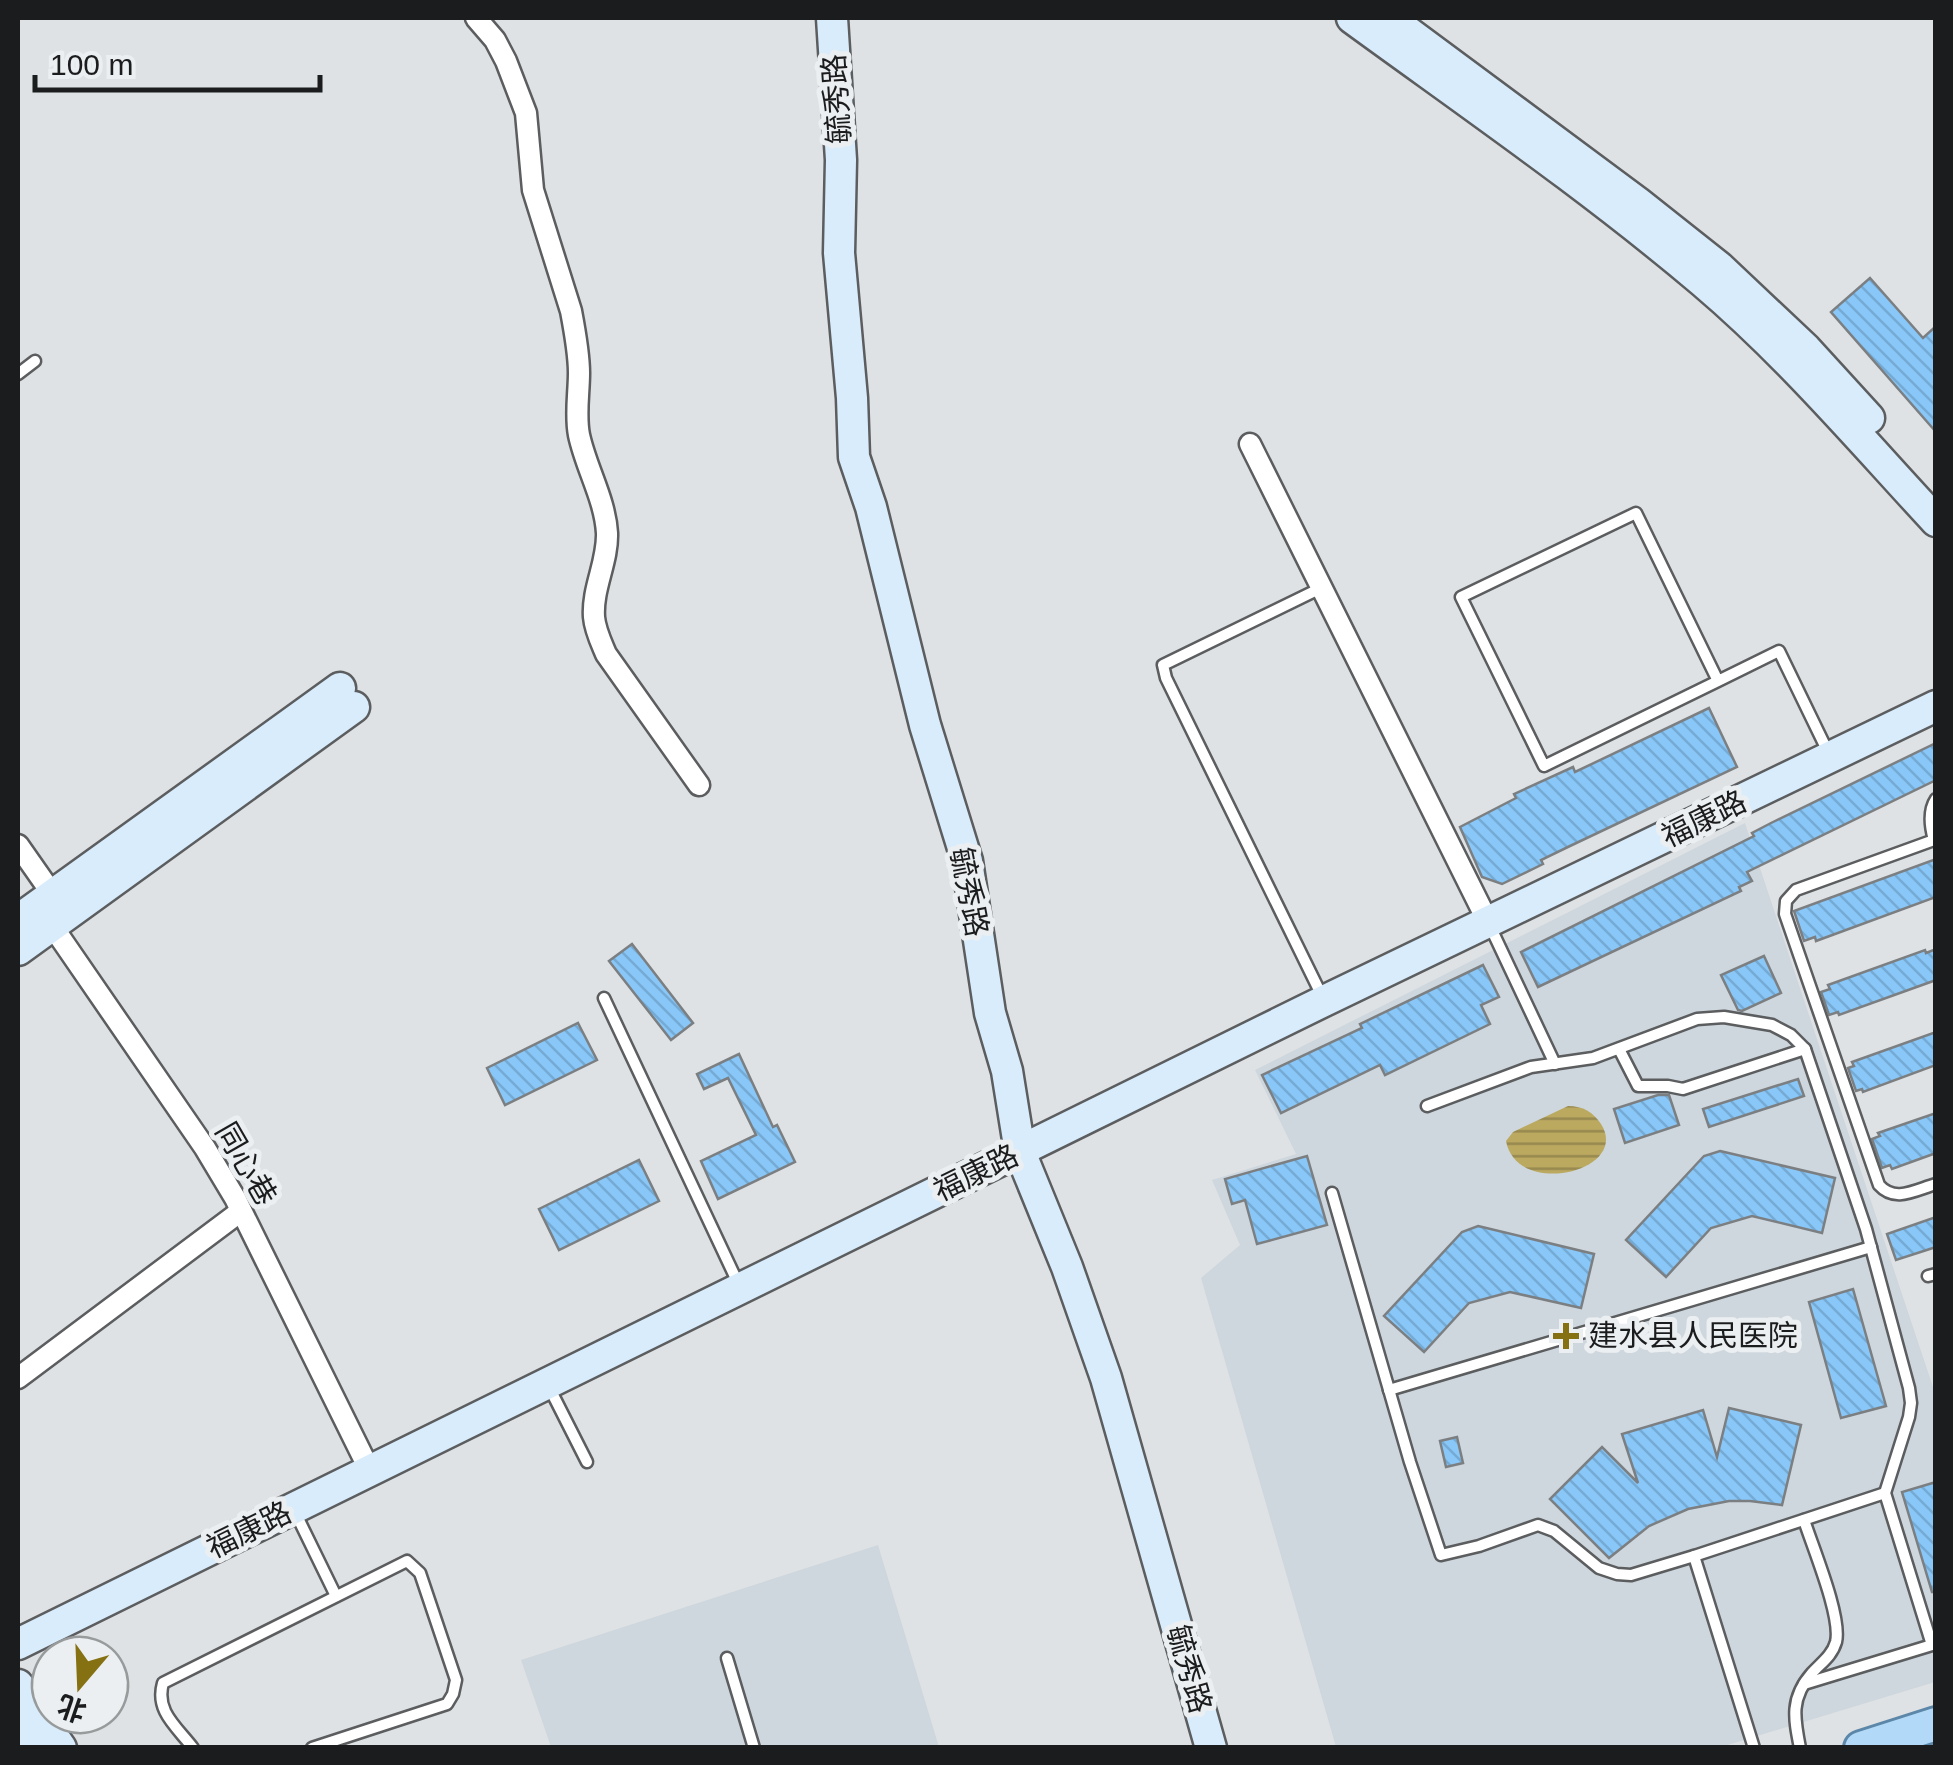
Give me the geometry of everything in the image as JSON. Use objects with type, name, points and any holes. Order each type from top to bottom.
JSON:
[{"type":"main road","points":[[1860,1748],[1936,1724]]},
{"type":"street","points":[[476,18],[495,40],[526,114],[533,190],[575,331],[579,435],[606,525],[606,551],[594,598],[597,632],[606,654],[699,785]]},
{"type":"street","name":"毓秀路","points":[[832,18],[841,160],[839,253],[854,457],[871,507],[925,724],[966,861],[990,1012],[1006,1071],[1020,1152],[1068,1267],[1106,1378],[1212,1748]]},
{"type":"street","points":[[1352,18],[1624,219],[1705,284],[1791,364],[1936,520]]},
{"type":"street","points":[[1388,18],[1638,202],[1718,267],[1806,350],[1936,490]]},
{"type":"street","points":[[1250,444],[1488,922]]},
{"type":"street","points":[[18,950],[40,912],[347,698]]},
{"type":"street","name":"福康路","points":[[18,1644],[1936,706]]},
{"type":"street","name":"同心巷","points":[[18,845],[40,912],[205,1148],[241,1211],[370,1471]]},
{"type":"street","points":[[18,1378],[241,1211]]},
{"type":"street","points":[[18,1684],[62,1748]]},
{"type":"street","points":[[18,1729],[30,1748]]},
{"type":"lane","points":[[18,374],[35,362]]},
{"type":"lane","points":[[1718,681],[1636,512],[1461,597],[1544,766],[1779,652],[1831,758]]},
{"type":"lane","points":[[1322,588],[1163,665],[1324,1002]]},
{"type":"lane","points":[[1936,798],[1930,823],[1934,840],[1796,890],[1784,906],[1879,1185],[1886,1193],[1897,1196],[1936,1184]]},
{"type":"lane","points":[[1488,922],[1555,1064]]},
{"type":"lane","points":[[604,998],[741,1288]]},
{"type":"lane","points":[[1427,1106],[1531,1067],[1592,1058],[1697,1020],[1743,1018],[1782,1029],[1799,1042],[1871,1247],[1910,1388],[1909,1418],[1885,1493],[1932,1645],[1804,1684]]},
{"type":"lane","points":[[1619,1048],[1638,1086],[1682,1089],[1804,1050]]},
{"type":"lane","points":[[1332,1193],[1441,1555],[1538,1526],[1554,1531],[1598,1568],[1618,1574],[1644,1572],[1885,1493]]},
{"type":"lane","points":[[1389,1390],[1871,1247]]},
{"type":"lane","points":[[547,1384],[586,1462]]},
{"type":"lane","points":[[293,1508],[336,1596]]},
{"type":"lane","points":[[1800,1748],[1793,1716],[1804,1684],[1832,1653],[1838,1630],[1804,1520]]},
{"type":"lane","points":[[1694,1556],[1754,1748]]},
{"type":"lane","points":[[193,1748],[162,1708],[164,1683],[407,1561],[420,1573],[456,1680],[455,1688],[446,1704],[312,1748]]},
{"type":"lane","points":[[727,1658],[754,1748]]},
{"type":"shaded area","name":"建水县人民医院","points":[[1745,823],[1935,1393],[1935,1682],[1721,1747],[1336,1747],[1201,1278],[1240,1245],[1212,1180],[1296,1154],[1255,1070]]},
{"type":"shaded area","points":[[1568,1106],[1587,1110],[1601,1124],[1606,1141],[1600,1155],[1569,1172],[1549,1174],[1514,1159],[1506,1141],[1513,1132]]},
{"type":"shaded area","points":[[878,1545],[939,1747],[551,1747],[521,1660]]},
{"type":"building","points":[[1870,278],[1923,338],[1936,326],[1936,432],[1831,312]]},
{"type":"building","points":[[1709,708],[1737,767],[1541,860],[1543,864],[1502,884],[1482,877],[1460,827],[1516,798],[1514,794],[1573,767],[1575,772]]},
{"type":"building","points":[[1936,743],[1936,780],[1747,872],[1752,881],[1739,887],[1741,891],[1538,987],[1521,952]]},
{"type":"building","points":[[1936,859],[1936,897],[1816,941],[1815,937],[1804,941],[1794,911]]},
{"type":"building","points":[[632,944],[693,1023],[671,1040],[609,961]]},
{"type":"building","points":[[1936,949],[1936,980],[1839,1015],[1829,1015],[1821,992],[1830,989],[1828,985]]},
{"type":"building","points":[[1764,956],[1781,993],[1738,1010],[1721,975]]},
{"type":"building","points":[[1483,965],[1499,997],[1481,1005],[1490,1024],[1385,1075],[1380,1065],[1281,1113],[1262,1075]]},
{"type":"building","points":[[578,1023],[597,1060],[505,1105],[487,1068]]},
{"type":"building","points":[[1936,1032],[1936,1065],[1863,1092],[1856,1091],[1848,1068],[1854,1066],[1852,1062]]},
{"type":"building","points":[[739,1054],[773,1127],[777,1125],[795,1162],[718,1199],[701,1161],[756,1135],[728,1078],[704,1089],[697,1074]]},
{"type":"building","points":[[1798,1079],[1804,1096],[1709,1127],[1703,1109]]},
{"type":"building","points":[[1669,1095],[1679,1125],[1625,1143],[1614,1109]]},
{"type":"building","points":[[1936,1113],[1936,1153],[1892,1169],[1890,1165],[1882,1168],[1872,1139],[1880,1136],[1878,1133]]},
{"type":"building","points":[[1720,1151],[1835,1178],[1822,1233],[1752,1216],[1711,1228],[1666,1277],[1626,1240],[1704,1156]]},
{"type":"building","points":[[1307,1156],[1327,1225],[1257,1244],[1245,1200],[1232,1204],[1225,1179]]},
{"type":"building","points":[[639,1160],[659,1201],[559,1250],[539,1209]]},
{"type":"building","points":[[1936,1217],[1936,1247],[1896,1260],[1887,1234]]},
{"type":"building","points":[[1478,1226],[1594,1254],[1581,1308],[1510,1292],[1469,1303],[1424,1352],[1384,1316],[1462,1232]]},
{"type":"building","points":[[1853,1289],[1886,1406],[1841,1418],[1809,1302]]},
{"type":"building","points":[[1729,1408],[1801,1425],[1782,1505],[1729,1501],[1688,1509],[1649,1526],[1609,1558],[1550,1499],[1602,1447],[1638,1483],[1622,1434],[1703,1410],[1717,1457]]},
{"type":"building","points":[[1457,1437],[1463,1463],[1446,1467],[1440,1441]]},
{"type":"building","points":[[1936,1482],[1936,1592],[1932,1592],[1902,1492]]},
{"type":"place","name":"建水县人民医院","points":[[1566,1336]]}]
